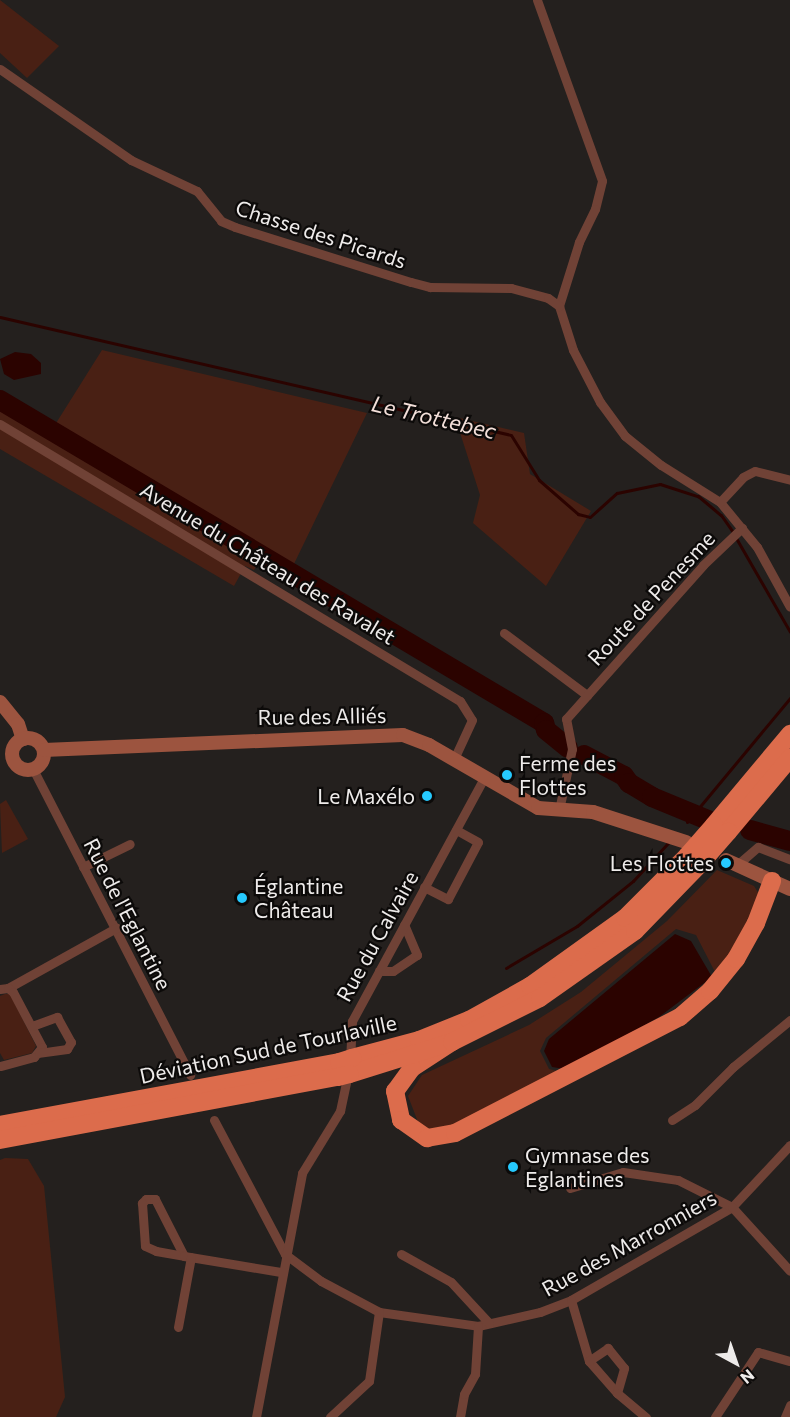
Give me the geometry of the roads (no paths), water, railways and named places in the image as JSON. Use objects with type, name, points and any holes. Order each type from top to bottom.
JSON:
[{"type":"highway","name":"Déviation Sud de Tourlaville","points":[[721,828],[790,734]]},
{"type":"highway","name":"Déviation Sud de Tourlaville","points":[[0,1125],[345,1068],[469,1020],[530,986],[625,918],[721,828],[790,758]]},
{"type":"highway","name":"Déviation Sud de Tourlaville","points":[[0,1140],[345,1068],[452,1042],[500,1020],[575,976],[635,931],[691,854]]},
{"type":"highway","points":[[452,1042],[412,1068],[395,1091],[401,1120],[427,1138],[455,1133],[680,1017],[710,991],[736,959],[756,923],[772,881]]},
{"type":"street","points":[[537,0],[602,181],[595,209],[579,242],[559,306],[573,350],[600,402],[625,436],[661,465],[720,502],[742,528],[790,607]]},
{"type":"street","points":[[0,85],[3,73]]},
{"type":"street","name":"Chasse des Picards","points":[[3,73],[132,160],[197,191],[221,221],[234,227],[430,287],[511,288],[548,298],[559,306]]},
{"type":"street","name":"Avenue du Château des Ravalet","points":[[0,424],[460,701],[472,720],[454,759]]},
{"type":"street","points":[[720,502],[743,477],[754,471],[790,480]]},
{"type":"street","name":"Route de Penesme","points":[[559,810],[572,749],[566,719],[742,528]]},
{"type":"street","name":"Route de Penesme","points":[[504,633],[587,695]]},
{"type":"street","points":[[0,702],[18,724],[23,739]]},
{"type":"street","name":"Rue des Alliés","points":[[44,750],[373,734],[403,735],[454,759],[538,808],[628,820],[691,854]]},
{"type":"street","points":[[23,739],[38,741],[44,750],[44,759],[33,769],[20,768],[6,759],[23,739]]},
{"type":"street","name":"Rue de l'Eglantine","points":[[33,769],[190,1075]]},
{"type":"street","name":"Rue du Calvaire","points":[[256,1417],[281,1272],[302,1173],[343,1101],[352,1021],[484,778]]},
{"type":"street","points":[[424,887],[448,899],[478,842],[456,830]]},
{"type":"street","points":[[83,867],[130,844]]},
{"type":"street","points":[[731,863],[758,847],[790,859]]},
{"type":"street","points":[[731,863],[790,889]]},
{"type":"street","points":[[379,971],[393,971],[417,955],[404,925]]},
{"type":"street","points":[[39,1053],[42,1045],[32,1026],[4,989],[116,928]]},
{"type":"street","points":[[0,1066],[39,1053],[67,1049],[71,1042],[57,1017],[32,1026]]},
{"type":"street","points":[[672,1120],[695,1105],[790,1020]]},
{"type":"street","points":[[214,1120],[285,1254]]},
{"type":"street","points":[[790,1144],[732,1208],[790,1270]]},
{"type":"street","name":"Rue des Marronniers","points":[[570,1188],[623,1172],[678,1180],[732,1208]]},
{"type":"street","points":[[178,1327],[188,1256],[155,1199],[146,1198],[142,1203],[145,1246],[188,1256],[281,1272]]},
{"type":"street","name":"Rue des Marronniers","points":[[285,1254],[321,1281],[379,1312],[478,1326],[571,1300],[732,1208]]},
{"type":"street","points":[[401,1254],[451,1282],[489,1323]]},
{"type":"street","points":[[571,1300],[589,1361],[617,1393],[646,1417]]},
{"type":"street","points":[[330,1417],[369,1380],[379,1312]]},
{"type":"street","points":[[460,1417],[464,1394],[475,1374],[478,1326]]},
{"type":"street","points":[[589,1361],[608,1348],[624,1368],[617,1393]]},
{"type":"street","points":[[715,1417],[758,1352],[790,1361]]},
{"type":"street","points":[[785,1417],[790,1405]]},
{"type":"waterway","name":"Le Trottebec","points":[[0,317],[511,435],[539,480],[578,514],[590,517],[617,493],[660,484],[698,496],[721,515],[733,532]]},
{"type":"waterway","points":[[0,400],[544,723],[546,730],[568,748]]},
{"type":"waterway","name":"Le Trottebec","points":[[736,538],[790,632]]},
{"type":"waterway","points":[[687,822],[790,698]]},
{"type":"waterway","points":[[584,755],[624,776],[629,783],[652,797],[708,820]]},
{"type":"waterway","points":[[750,830],[790,841]]},
{"type":"waterway","points":[[506,968],[577,926],[633,881],[668,843]]},
{"type":"place","name":"Ferme des Flottes","points":[[507,775]]},
{"type":"place","name":"Le Maxélo","points":[[427,796]]},
{"type":"place","name":"Les Flottes","points":[[726,863]]},
{"type":"place","name":"Églantine Château","points":[[242,898]]},
{"type":"place","name":"Gymnase des Eglantines","points":[[513,1167]]}]
